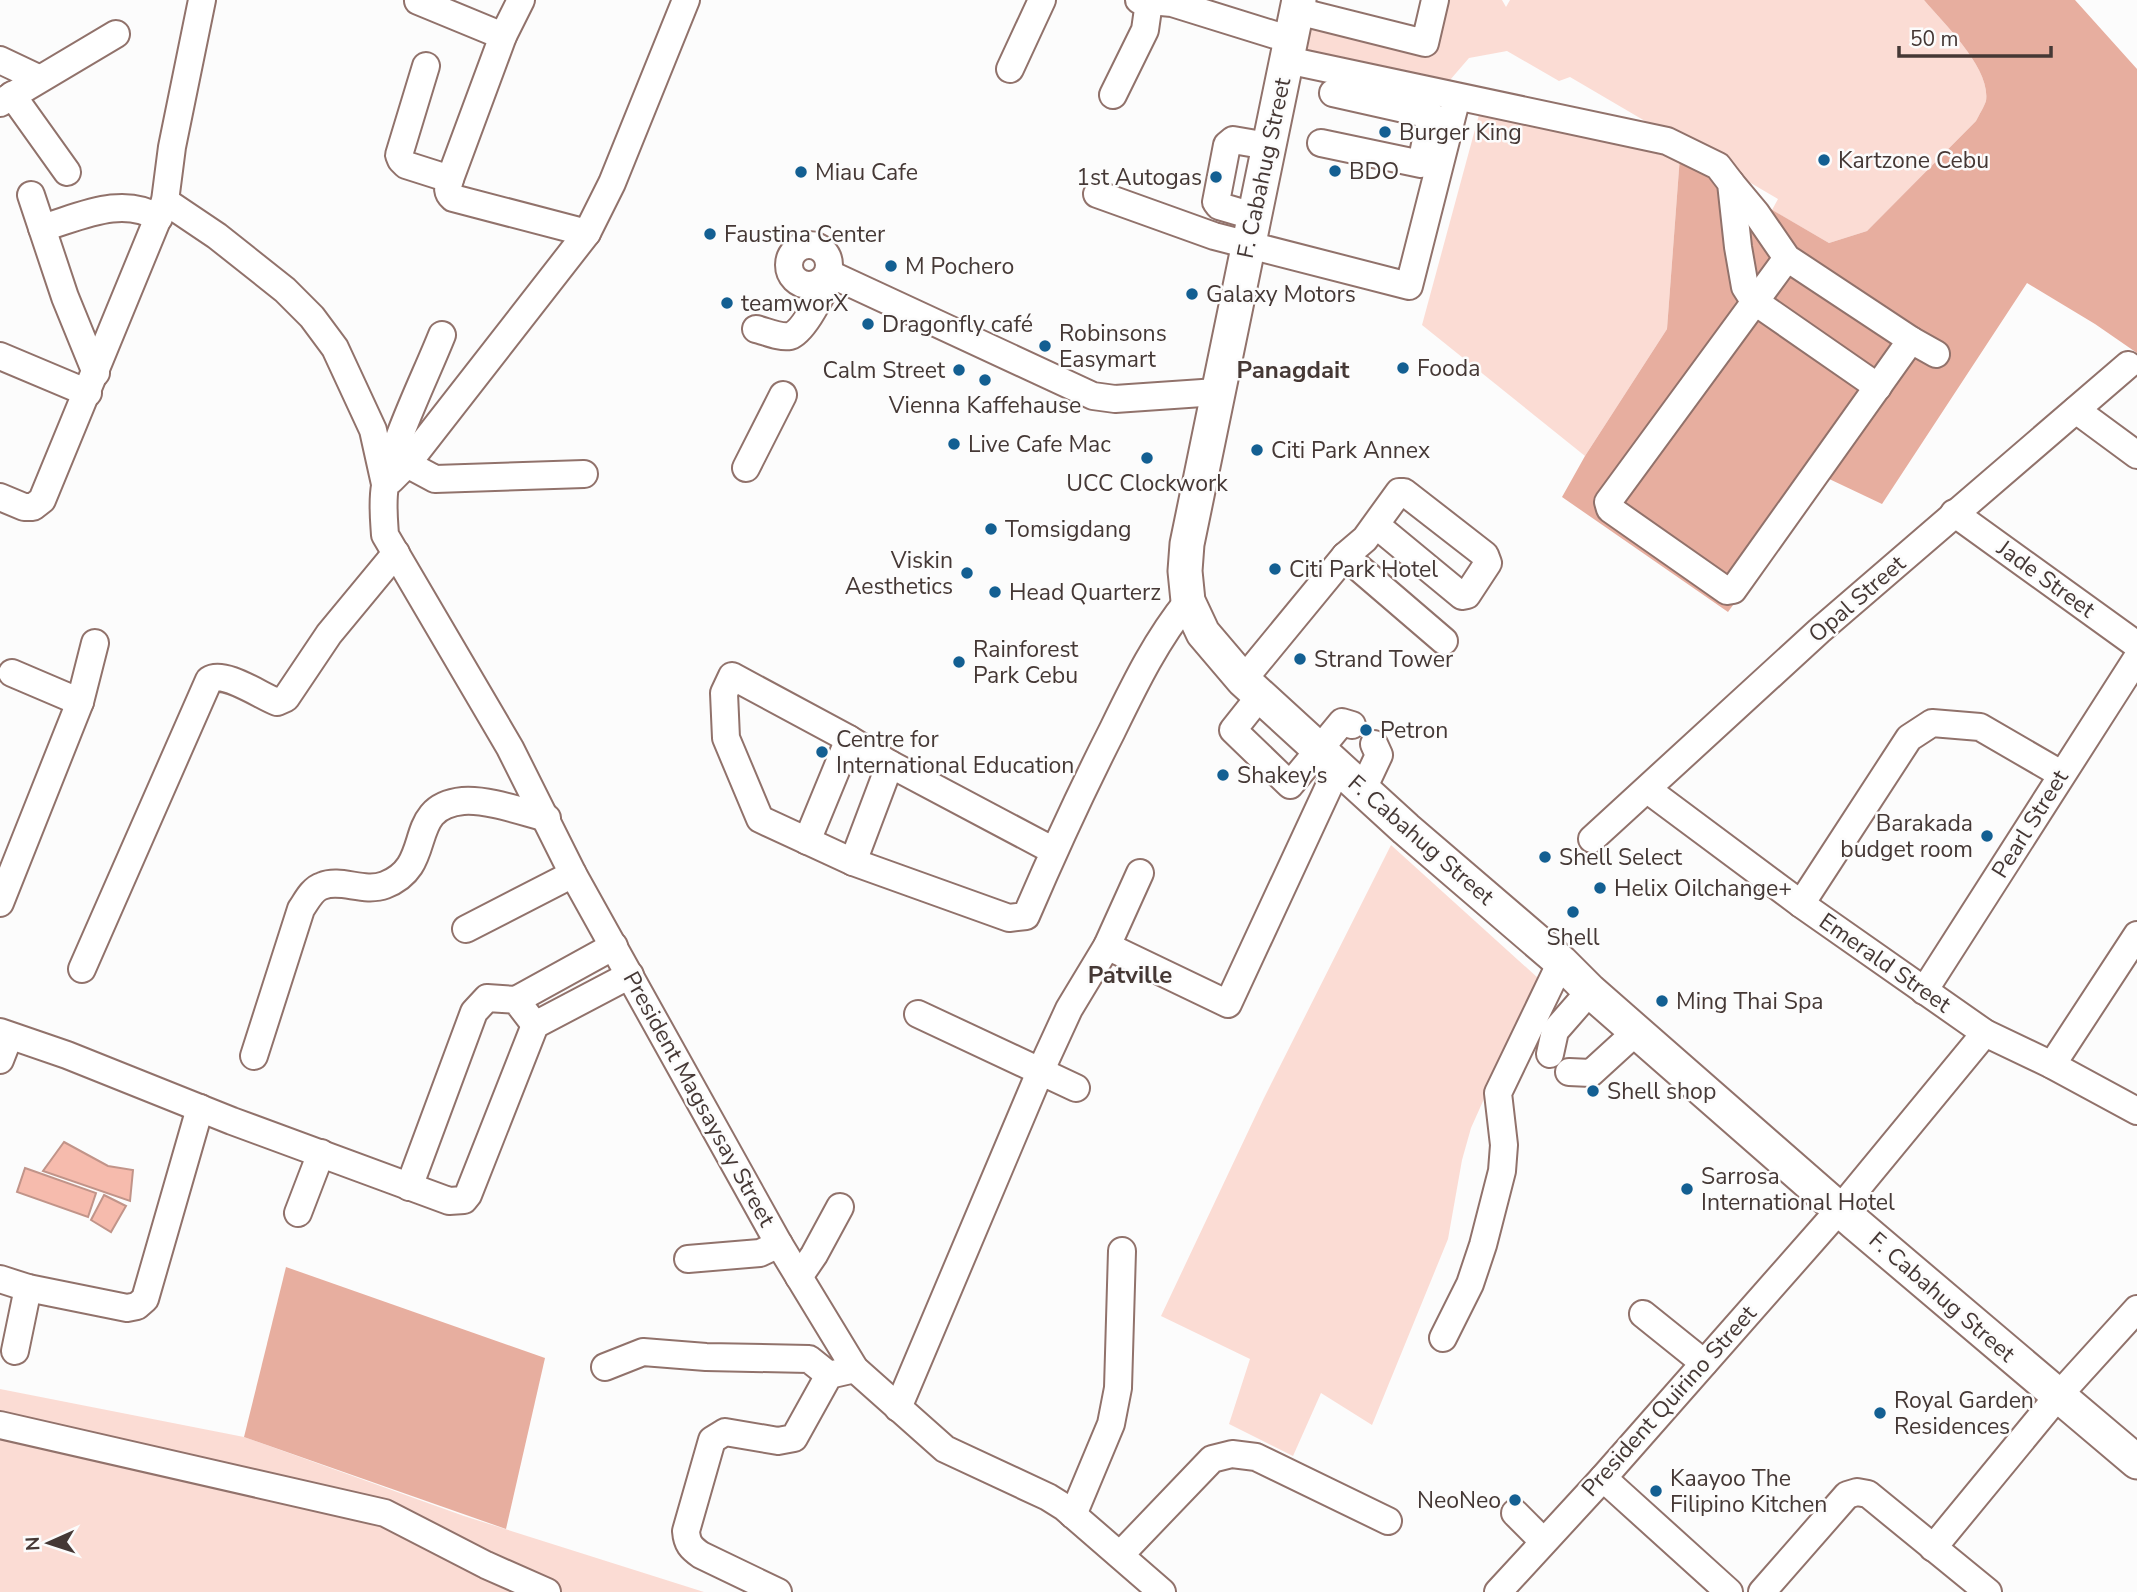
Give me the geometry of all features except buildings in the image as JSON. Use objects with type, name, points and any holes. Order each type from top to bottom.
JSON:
[{"type":"main road","name":"F. Cabahug Street","points":[[1293,28],[1187,544],[1185,571],[1188,601],[1203,633],[1251,688],[1561,962],[1590,991],[1840,1209],[2137,1461]]},
{"type":"street","points":[[0,497],[24,507],[33,507],[41,500],[92,383],[129,285],[162,209],[202,0]]},
{"type":"street","points":[[521,0],[503,36],[447,188],[453,198],[587,233]]},
{"type":"street","points":[[385,486],[408,464],[587,233],[612,183],[686,0]]},
{"type":"street","points":[[1010,69],[1042,0]]},
{"type":"street","points":[[1293,28],[1345,11],[1425,43],[1435,0]]},
{"type":"street","points":[[418,1],[503,36]]},
{"type":"street","points":[[1113,95],[1144,30],[1144,1],[1293,28],[1457,97],[1667,141],[1718,166],[1787,258],[1936,354]]},
{"type":"street","points":[[67,172],[6,99],[116,34]]},
{"type":"street","points":[[0,60],[38,78]]},
{"type":"street","points":[[426,66],[399,155],[406,165],[450,179]]},
{"type":"street","points":[[1321,143],[1421,164],[1431,115],[1333,93]]},
{"type":"street","points":[[1097,194],[1214,236],[1250,230],[1409,286],[1457,97]]},
{"type":"street","points":[[1731,183],[1745,287],[1754,301],[1878,387]]},
{"type":"street","points":[[31,195],[92,383]]},
{"type":"street","points":[[42,228],[123,206],[149,211],[162,209],[216,236],[275,282],[312,317],[335,348],[373,430],[385,486]]},
{"type":"street","points":[[1787,258],[1608,502],[1610,509],[1722,588],[1733,590],[1911,340]]},
{"type":"street","points":[[756,329],[784,336],[795,333],[807,318],[830,274],[1093,396],[1115,399],[1217,391]]},
{"type":"street","points":[[385,486],[442,335]]},
{"type":"street","points":[[0,356],[92,383]]},
{"type":"street","name":"Opal Street","points":[[1592,839],[1819,631],[2128,365]]},
{"type":"street","points":[[746,468],[783,395]]},
{"type":"street","points":[[2076,410],[2137,455]]},
{"type":"street","points":[[408,464],[435,479],[584,474]]},
{"type":"street","name":"President Magsaysay Street","points":[[385,486],[383,510],[386,535],[510,748],[573,874],[799,1277],[842,1372],[898,1408],[945,1449],[1048,1497],[1073,1515],[1162,1592]]},
{"type":"street","name":"Jade Street","points":[[1954,513],[2137,645]]},
{"type":"street","points":[[1329,759],[1290,785],[1233,730],[1251,688],[1345,556],[1366,539],[1376,525]]},
{"type":"street","points":[[82,969],[209,680],[216,677],[228,679],[279,702],[286,698],[329,634],[396,553]]},
{"type":"street","points":[[1345,556],[1444,641]]},
{"type":"street","points":[[1054,851],[732,676],[724,692],[726,738],[760,819],[853,862],[1009,918],[1026,916],[1126,701],[1169,625],[1188,601]]},
{"type":"street","points":[[0,903],[80,702],[95,643]]},
{"type":"street","name":"Pearl Street","points":[[1924,990],[2137,658]]},
{"type":"street","points":[[12,673],[80,702]]},
{"type":"street","points":[[1107,946],[1228,1004],[1342,722],[1352,725]]},
{"type":"street","points":[[1801,904],[1909,738],[1931,723],[1980,727],[2061,774]]},
{"type":"street","points":[[807,841],[849,739]]},
{"type":"street","points":[[1363,789],[1378,755],[1374,744]]},
{"type":"street","points":[[853,862],[890,764]]},
{"type":"street","name":"Emerald Street","points":[[1648,790],[1801,904],[1985,1033],[2052,1065],[2137,1111]]},
{"type":"street","points":[[254,1056],[300,909],[321,886],[339,884],[366,889],[386,884],[407,872],[414,863],[426,822],[435,810],[446,805],[464,801],[502,806],[547,818]]},
{"type":"street","points":[[898,1408],[1040,1072],[1069,1009],[1107,946],[1140,873]]},
{"type":"street","points":[[466,929],[573,874]]},
{"type":"street","points":[[2052,1065],[2137,935]]},
{"type":"street","points":[[410,1186],[474,1012],[487,998],[516,1000],[614,946]]},
{"type":"street","points":[[1443,1338],[1469,1284],[1483,1245],[1502,1171],[1504,1145],[1498,1093],[1561,962]]},
{"type":"street","points":[[3,1043],[67,1055],[449,1201],[464,1200],[535,1025],[629,975]]},
{"type":"street","points":[[1550,1054],[1555,1031],[1590,991]]},
{"type":"street","points":[[516,1000],[535,1025]]},
{"type":"street","points":[[918,1014],[1076,1088]]},
{"type":"street","points":[[1569,1072],[1591,1073],[1637,1031]]},
{"type":"street","name":"President Quirino Street","points":[[1498,1592],[1840,1209],[1985,1033]]},
{"type":"street","points":[[0,1279],[28,1288],[127,1308],[137,1306],[145,1299],[200,1108]]},
{"type":"street","points":[[298,1213],[321,1153]]},
{"type":"street","points":[[799,1277],[840,1207]]},
{"type":"street","points":[[688,1259],[760,1253],[779,1244]]},
{"type":"street","points":[[1073,1515],[1111,1424],[1118,1388],[1122,1251]]},
{"type":"street","points":[[15,1351],[28,1288]]},
{"type":"street","points":[[1933,1548],[2058,1396],[2137,1309]]},
{"type":"street","points":[[1643,1314],[1704,1363]]},
{"type":"street","points":[[605,1367],[643,1352],[706,1357],[809,1359],[842,1372],[794,1438],[778,1441],[725,1432],[712,1440],[687,1531],[690,1548],[778,1592]]},
{"type":"street","points":[[0,1425],[385,1513],[485,1565],[547,1592]]},
{"type":"street","points":[[1120,1555],[1212,1459],[1232,1454],[1255,1457],[1388,1521]]},
{"type":"street","points":[[1602,1478],[1729,1592]]},
{"type":"street","points":[[1762,1592],[1847,1495],[1857,1492],[1868,1494],[1988,1592]]},
{"type":"street","points":[[1515,1513],[1543,1541]]},
{"type":"shaded area","name":"Kartzone Cebu","points":[[1444,0],[1502,0],[1506,7],[1510,0],[1924,0],[1974,61],[1986,88],[1986,101],[1976,121],[1867,231],[1829,243],[1772,210],[1778,199],[1570,77],[1559,81],[1507,51],[1469,58],[1444,87],[1300,55],[1307,22],[1431,56]]},
{"type":"shaded area","points":[[1924,0],[2075,0],[2137,69],[2137,353],[2027,283],[1882,504],[1825,477],[1728,612],[1562,497],[1585,456],[1667,329],[1680,156],[1829,243],[1867,231],[1976,121],[1986,101],[1986,88],[1981,75],[1964,47]]},
{"type":"shaded area","points":[[1480,111],[1680,156],[1667,329],[1585,456],[1422,325]]},
{"type":"shaded area","points":[[1391,845],[1538,978],[1471,1128],[1462,1160],[1448,1239],[1372,1425],[1321,1393],[1293,1456],[1229,1424],[1250,1359],[1161,1316],[1264,1098]]},
{"type":"shaded area","points":[[64,1142],[108,1166],[133,1170],[130,1201],[43,1171]]},
{"type":"shaded area","points":[[25,1168],[96,1193],[88,1217],[17,1192]]},
{"type":"shaded area","points":[[104,1195],[126,1206],[111,1232],[91,1220]]},
{"type":"shaded area","points":[[286,1267],[545,1358],[506,1529],[244,1437]]},
{"type":"shaded area","points":[[0,1389],[244,1437],[464,1516],[704,1592],[0,1592]]},
{"type":"place","name":"Burger King","points":[[1385,132]]},
{"type":"place","name":"Kartzone Cebu","points":[[1824,160]]},
{"type":"place","name":"BDO","points":[[1335,171]]},
{"type":"place","name":"Miau Cafe","points":[[801,172]]},
{"type":"place","name":"1st Autogas","points":[[1216,177]]},
{"type":"place","name":"Faustina Center","points":[[710,234]]},
{"type":"place","name":"M Pochero","points":[[891,266]]},
{"type":"place","name":"Galaxy Motors","points":[[1192,294]]},
{"type":"place","name":"teamworX","points":[[727,303]]},
{"type":"place","name":"Dragonfly café","points":[[868,324]]},
{"type":"place","name":"Robinsons Easymart","points":[[1045,346]]},
{"type":"place","name":"Fooda","points":[[1403,368]]},
{"type":"place","name":"Calm Street","points":[[959,370]]},
{"type":"place","name":"Vienna Kaffehause","points":[[985,380]]},
{"type":"place","name":"Live Cafe Mac","points":[[954,444]]},
{"type":"place","name":"Citi Park Annex","points":[[1257,450]]},
{"type":"place","name":"UCC Clockwork","points":[[1147,458]]},
{"type":"place","name":"Tomsigdang","points":[[991,529]]},
{"type":"place","name":"Citi Park Hotel","points":[[1275,569]]},
{"type":"place","name":"Viskin Aesthetics","points":[[967,573]]},
{"type":"place","name":"Head Quarterz","points":[[995,592]]},
{"type":"place","name":"Strand Tower","points":[[1300,659]]},
{"type":"place","name":"Rainforest Park Cebu","points":[[959,662]]},
{"type":"place","name":"Petron","points":[[1366,730]]},
{"type":"place","name":"Centre for International Education","points":[[822,752]]},
{"type":"place","name":"Shakey's","points":[[1223,775]]},
{"type":"place","name":"Barakada budget room","points":[[1987,836]]},
{"type":"place","name":"Shell Select","points":[[1545,857]]},
{"type":"place","name":"Helix Oilchange+","points":[[1600,888]]},
{"type":"place","name":"Shell","points":[[1573,912]]},
{"type":"place","name":"Ming Thai Spa","points":[[1662,1001]]},
{"type":"place","name":"Shell shop","points":[[1593,1091]]},
{"type":"place","name":"Sarrosa International Hotel","points":[[1687,1189]]},
{"type":"place","name":"Royal Garden Residences","points":[[1880,1413]]},
{"type":"place","name":"Kaayoo The Filipino Kitchen","points":[[1656,1491]]},
{"type":"place","name":"NeoNeo","points":[[1515,1500]]},
{"type":"district","name":"Panagdait","points":[[1293,370]]},
{"type":"district","name":"Patville","points":[[1130,975]]}]
